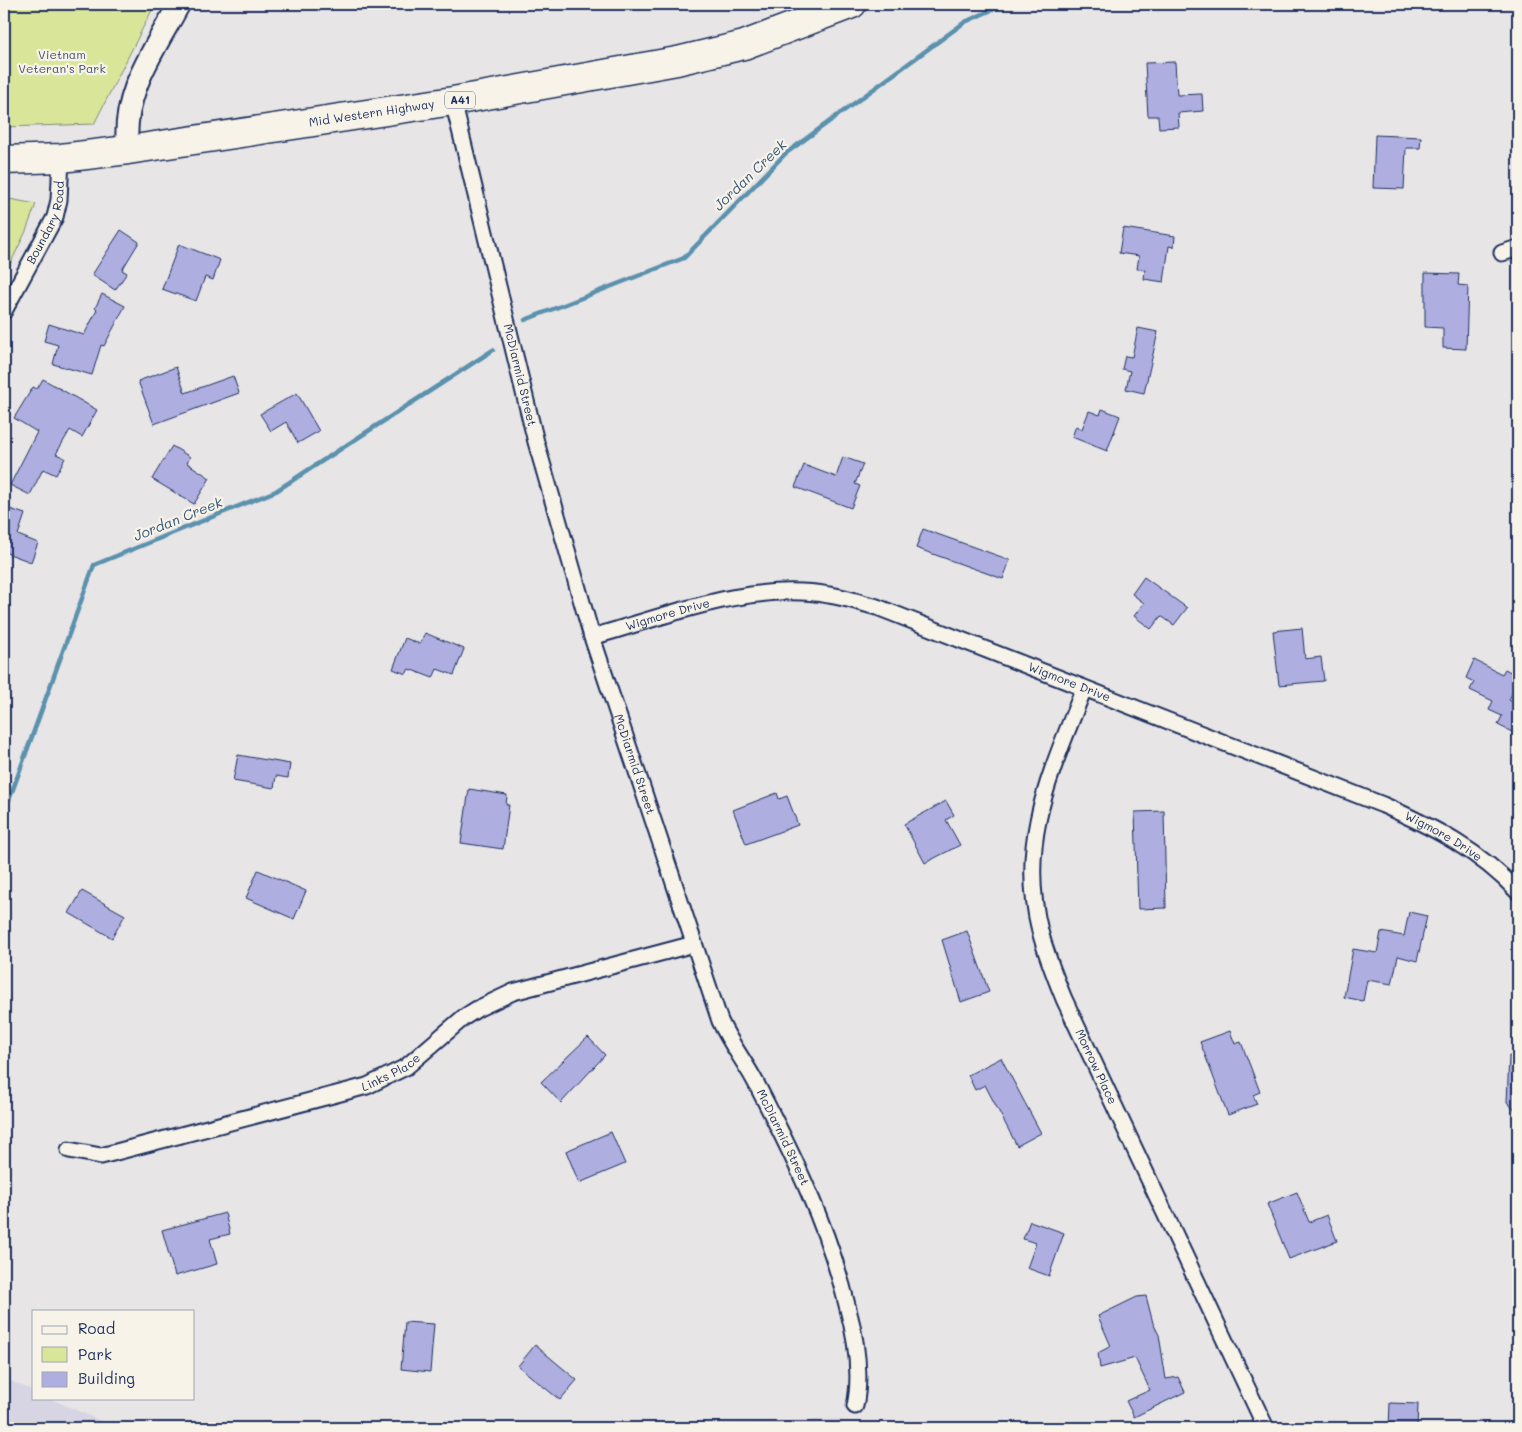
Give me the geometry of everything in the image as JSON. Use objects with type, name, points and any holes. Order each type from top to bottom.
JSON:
[{"type":"highway","name":"Mid Western Highway","points":[[61,158],[128,150],[453,101],[678,61],[744,44],[852,4]]},
{"type":"highway","name":"A41","points":[[4,160],[61,158]]},
{"type":"street","points":[[128,150],[125,131],[130,99],[143,70],[179,4]]},
{"type":"street","name":"McDiarmid Street","points":[[453,101],[536,442],[592,637],[720,1021],[739,1058],[755,1081],[806,1183],[837,1264],[854,1335],[858,1376],[855,1406]]},
{"type":"street","name":"Boundary Road","points":[[4,310],[55,217],[59,200],[61,158]]},
{"type":"street","points":[[1502,253],[1518,248]]},
{"type":"street","name":"Wigmore Drive","points":[[592,637],[732,598],[765,593],[829,594],[877,607],[922,622],[1084,688],[1374,801],[1431,826],[1475,853],[1518,892]]},
{"type":"street","name":"Morrow Place","points":[[1084,688],[1052,770],[1034,834],[1032,888],[1040,930],[1064,999],[1266,1428]]},
{"type":"street","name":"Links Place","points":[[69,1150],[101,1156],[367,1086],[406,1067],[463,1018],[477,1009],[513,992],[694,944]]},
{"type":"shaded area","points":[[4,1378],[32,1390],[32,1400],[54,1400],[117,1428],[4,1428]]},
{"type":"shaded area","points":[[840,1419],[846,1428],[606,1428]]},
{"type":"green space","name":"Vietnam Veteran's Park","points":[[4,4],[155,4],[94,124],[4,127]]},
{"type":"green space","points":[[4,198],[36,204],[26,231],[4,277]]},
{"type":"building","points":[[1175,62],[1177,95],[1202,94],[1203,111],[1178,113],[1179,127],[1159,128],[1158,116],[1148,116],[1145,63]]},
{"type":"building","points":[[1375,135],[1421,137],[1420,148],[1406,148],[1404,189],[1373,188]]},
{"type":"building","points":[[1123,228],[1175,236],[1174,247],[1169,246],[1164,282],[1144,279],[1145,270],[1137,269],[1139,256],[1119,253]]},
{"type":"building","points":[[121,230],[139,242],[122,270],[127,273],[115,290],[92,275]]},
{"type":"building","points":[[179,244],[220,260],[213,280],[205,277],[196,301],[162,289]]},
{"type":"building","points":[[1425,273],[1459,274],[1458,285],[1468,286],[1466,349],[1443,348],[1443,328],[1425,327]]},
{"type":"building","points":[[102,294],[125,306],[104,346],[101,345],[92,375],[53,364],[58,345],[44,341],[49,324],[84,335],[97,310],[95,308]]},
{"type":"building","points":[[1138,328],[1158,332],[1144,393],[1126,389],[1130,371],[1122,369],[1125,356],[1132,357]]},
{"type":"building","points":[[176,367],[185,393],[233,376],[239,393],[154,424],[138,381]]},
{"type":"building","points":[[43,379],[97,410],[82,437],[70,430],[56,454],[65,458],[56,475],[43,469],[30,495],[10,485],[37,432],[14,418],[33,387],[37,389]]},
{"type":"building","points":[[297,393],[319,431],[298,443],[286,422],[271,431],[260,414]]},
{"type":"building","points":[[1102,409],[1120,416],[1107,451],[1072,437],[1076,426],[1082,429],[1089,411],[1100,415]]},
{"type":"building","points":[[172,446],[190,457],[187,463],[210,478],[194,504],[152,479]]},
{"type":"building","points":[[843,457],[863,464],[855,484],[860,486],[851,508],[795,487],[804,465],[836,477]]},
{"type":"building","points":[[7,508],[25,514],[18,535],[38,543],[31,562],[4,552],[4,517]]},
{"type":"building","points":[[923,529],[1010,560],[1003,579],[916,548]]},
{"type":"building","points":[[1144,577],[1187,608],[1174,625],[1161,616],[1151,629],[1134,616],[1144,603],[1132,594]]},
{"type":"building","points":[[1302,628],[1305,659],[1321,657],[1324,681],[1279,685],[1273,631]]},
{"type":"building","points":[[425,633],[464,649],[454,675],[437,669],[433,678],[409,669],[406,674],[393,669],[405,638],[420,644]]},
{"type":"building","points":[[1474,660],[1502,674],[1505,669],[1518,676],[1518,681],[1509,700],[1518,705],[1518,735],[1498,725],[1502,716],[1489,710],[1493,701],[1470,690],[1474,682],[1466,678]]},
{"type":"building","points":[[238,755],[290,764],[288,778],[276,776],[274,788],[233,781]]},
{"type":"building","points":[[469,789],[507,795],[506,805],[509,805],[503,849],[461,843]]},
{"type":"building","points":[[777,793],[779,799],[787,796],[798,825],[746,844],[733,810]]},
{"type":"building","points":[[946,801],[954,815],[946,820],[960,845],[925,863],[904,824]]},
{"type":"building","points":[[1164,811],[1166,908],[1138,909],[1135,812]]},
{"type":"building","points":[[258,870],[306,891],[294,919],[246,898]]},
{"type":"building","points":[[82,891],[125,915],[112,938],[69,913]]},
{"type":"building","points":[[1409,912],[1427,916],[1417,961],[1398,956],[1392,984],[1367,980],[1363,1001],[1344,997],[1353,949],[1377,953],[1381,932],[1404,936]]},
{"type":"building","points":[[967,931],[989,992],[961,1002],[942,940]]},
{"type":"building","points":[[1230,1031],[1235,1044],[1241,1042],[1260,1092],[1253,1095],[1257,1104],[1228,1115],[1200,1042]]},
{"type":"building","points":[[588,1037],[605,1055],[561,1103],[541,1082]]},
{"type":"building","points":[[1509,1056],[1518,1057],[1518,1114],[1507,1102]]},
{"type":"building","points":[[1001,1058],[1041,1133],[1017,1146],[985,1085],[975,1090],[968,1075]]},
{"type":"building","points":[[611,1132],[625,1164],[579,1183],[566,1151]]},
{"type":"building","points":[[1297,1192],[1309,1222],[1327,1215],[1337,1241],[1289,1259],[1267,1204]]},
{"type":"building","points":[[225,1213],[230,1234],[210,1239],[217,1264],[175,1276],[162,1230]]},
{"type":"building","points":[[1030,1221],[1064,1233],[1049,1276],[1027,1268],[1036,1243],[1023,1239]]},
{"type":"building","points":[[1146,1296],[1153,1323],[1159,1335],[1166,1379],[1178,1377],[1185,1392],[1134,1417],[1126,1401],[1150,1390],[1135,1358],[1100,1368],[1098,1353],[1111,1346],[1098,1316],[1137,1297]]},
{"type":"building","points":[[405,1322],[434,1324],[430,1372],[401,1369]]},
{"type":"building","points":[[535,1345],[577,1380],[560,1400],[518,1366]]},
{"type":"building","points":[[1390,1403],[1418,1404],[1417,1428],[1389,1428]]},
{"type":"waterway","name":"Jordan Creek","points":[[525,320],[684,258],[785,154],[965,22],[1005,4]]},
{"type":"waterway","name":"Jordan Creek","points":[[4,814],[94,565],[276,491],[493,350]]}]
